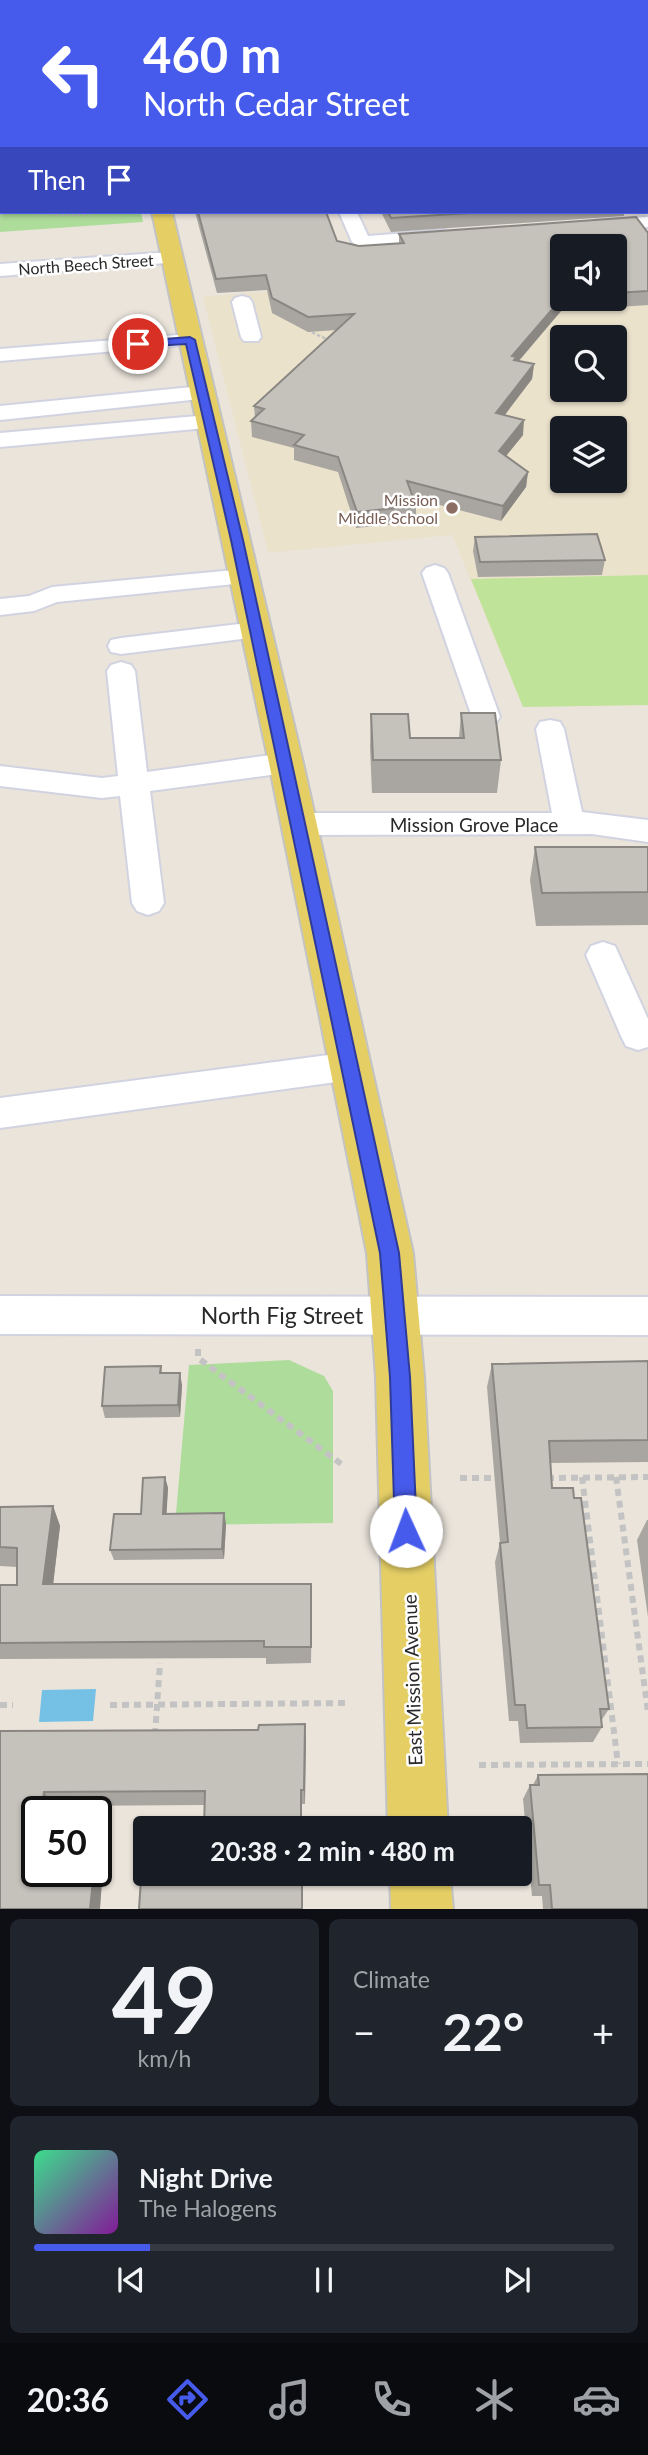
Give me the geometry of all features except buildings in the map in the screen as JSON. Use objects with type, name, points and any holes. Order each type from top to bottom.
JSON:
[{"type":"main road","name":"East Mission Avenue","points":[[162,214],[257,630],[390,1253],[400,1377],[417,1816]]},
{"type":"main road","points":[[421,1886],[422,1909]]},
{"type":"street","points":[[349,214],[360,242],[460,235]]},
{"type":"street","points":[[578,227],[648,222]]},
{"type":"street","name":"North Beech Street","points":[[0,270],[172,258]]},
{"type":"street","points":[[242,302],[251,337]]},
{"type":"street","points":[[0,355],[190,340]]},
{"type":"street","points":[[0,413],[206,407]]},
{"type":"street","points":[[0,440],[206,407]]},
{"type":"street","points":[[435,573],[486,717]]},
{"type":"street","points":[[0,607],[34,603],[52,595],[245,576]]},
{"type":"street","points":[[148,903],[121,659],[257,630]]},
{"type":"street","points":[[550,729],[569,823]]},
{"type":"street","points":[[0,776],[102,788],[286,763]]},
{"type":"street","name":"Mission Grove Place","points":[[299,824],[592,823],[648,831]]},
{"type":"street","points":[[603,956],[638,1036]]},
{"type":"street","points":[[0,1113],[351,1066]]},
{"type":"street","name":"North Fig Street","points":[[0,1315],[648,1316]]},
{"type":"path","points":[[43,214],[69,217],[85,214]]},
{"type":"path","points":[[306,330],[340,345]]},
{"type":"path","points":[[198,1349],[198,1358],[345,1466]]},
{"type":"path","points":[[582,1477],[618,1764]]},
{"type":"path","points":[[616,1477],[648,1712]]},
{"type":"path","points":[[542,1478],[648,1477]]},
{"type":"path","points":[[460,1478],[514,1478]]},
{"type":"path","points":[[155,1736],[160,1663]]},
{"type":"path","points":[[110,1705],[348,1703]]},
{"type":"path","points":[[0,1705],[13,1705]]},
{"type":"path","points":[[480,1765],[648,1764]]},
{"type":"shaded area","name":"Mission Middle School","points":[[648,263],[648,705],[523,707],[452,535],[268,553],[203,297],[321,287],[550,296],[550,311],[627,311],[627,285]]},
{"type":"green space","points":[[0,214],[141,214],[143,222],[0,232]]},
{"type":"green space","points":[[648,575],[648,705],[523,707],[471,579]]},
{"type":"green space","points":[[289,1360],[324,1376],[333,1391],[333,1523],[175,1525],[189,1365]]},
{"type":"water","points":[[96,1689],[93,1721],[39,1722],[42,1690]]},
{"type":"place","name":"Mission Middle School","points":[[452,508]]},
{"type":"route","points":[[138,344],[190,340],[237,540],[390,1253],[400,1377],[406,1531]]}]
